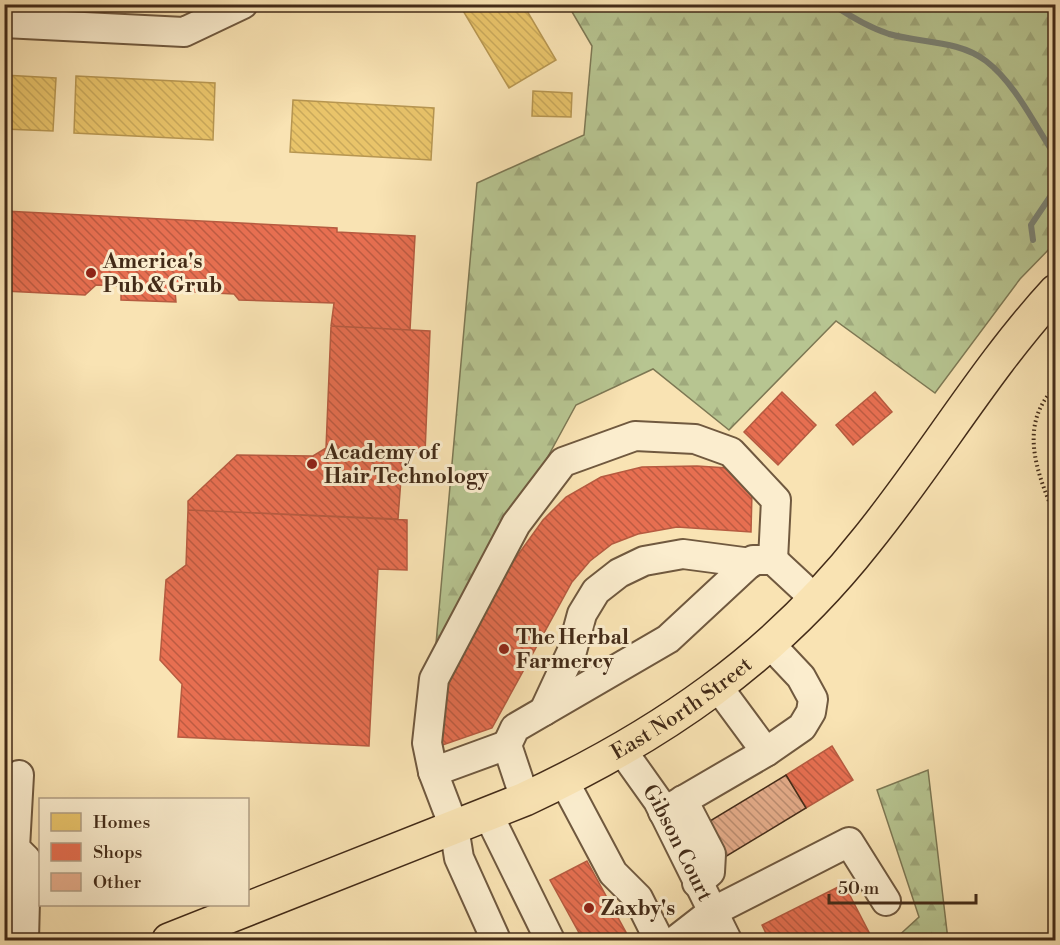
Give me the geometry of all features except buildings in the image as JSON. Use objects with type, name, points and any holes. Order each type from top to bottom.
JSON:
[{"type":"main road","name":"East North Street","points":[[169,940],[525,799],[564,781],[673,719],[718,687],[769,644],[815,600],[868,540],[1003,354],[1056,291]]},
{"type":"street","points":[[4,23],[184,32],[243,4]]},
{"type":"street","points":[[496,940],[459,858],[454,827],[433,772],[427,743],[434,679],[516,524],[563,462],[635,436],[695,439],[731,452],[776,500],[762,561],[668,639],[514,728],[507,745],[525,799]]},
{"type":"street","points":[[544,711],[572,651],[582,614],[597,591],[619,573],[644,561],[683,554],[762,561],[815,600]]},
{"type":"street","points":[[673,806],[766,752],[802,727],[811,712],[813,699],[801,677],[769,644]]},
{"type":"street","points":[[718,687],[766,752]]},
{"type":"street","points":[[433,772],[507,745]]},
{"type":"street","name":"Gibson Court","points":[[621,749],[673,806],[697,883],[727,940]]},
{"type":"street","points":[[19,775],[10,824],[15,848],[26,859],[24,940]]},
{"type":"street","points":[[564,781],[613,873],[638,898],[659,940]]},
{"type":"street","points":[[488,814],[550,940]]},
{"type":"street","points":[[676,940],[712,912],[849,842],[886,901]]},
{"type":"path","points":[[1056,386],[1037,412],[1031,435],[1045,493],[1056,518]]},
{"type":"green space","points":[[568,5],[1055,5],[1055,243],[1020,279],[935,393],[836,321],[729,430],[653,369],[576,405],[434,666],[477,183],[584,135],[592,46]]},
{"type":"green space","points":[[928,770],[948,940],[894,940],[919,917],[877,790]]},
{"type":"waterway","points":[[832,4],[860,21],[889,34],[964,49],[986,61],[997,70],[1016,93],[1056,157]]},
{"type":"waterway","points":[[1033,240],[1031,225],[1056,188]]},
{"type":"place","name":"America's Pub & Grub","points":[[91,273]]},
{"type":"place","name":"Academy of Hair Technology","points":[[312,464]]},
{"type":"place","name":"The Herbal Farmercy","points":[[504,649]]},
{"type":"place","name":"Zaxby's","points":[[589,908]]}]
